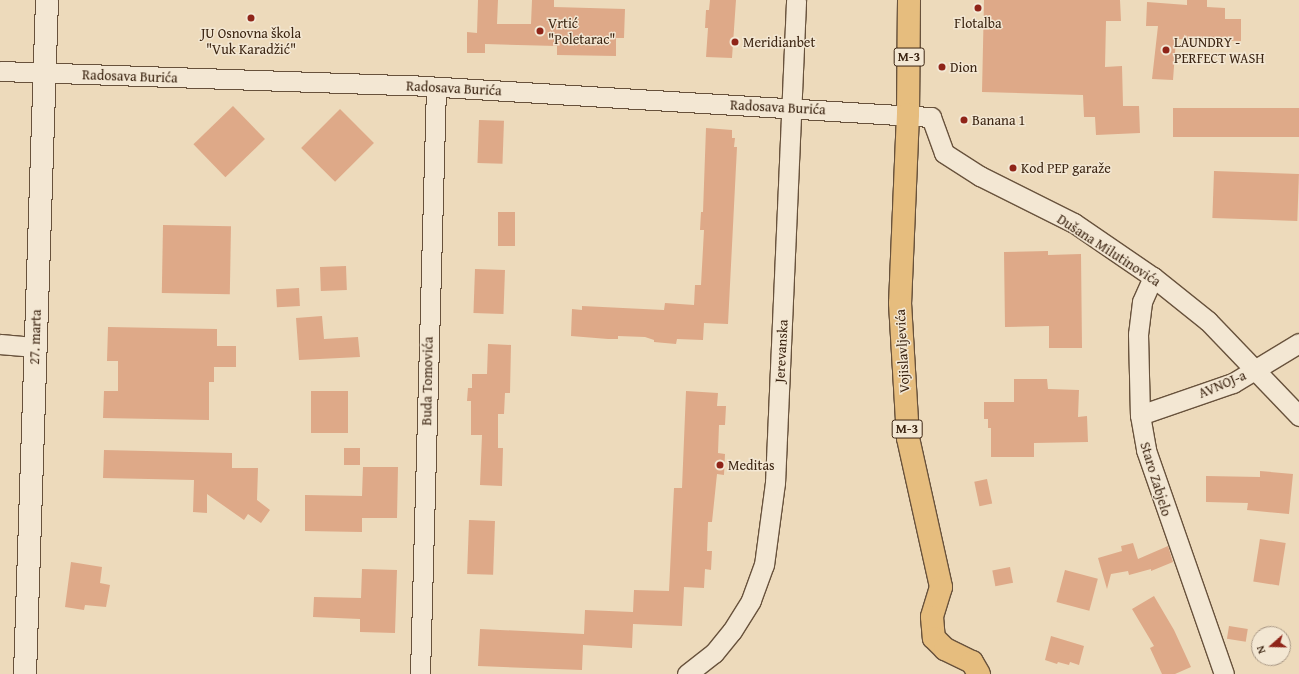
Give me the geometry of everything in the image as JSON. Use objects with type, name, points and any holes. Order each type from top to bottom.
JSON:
[{"type":"main road","name":"Vojislavljevića","points":[[909,0],[908,114],[900,303],[908,438],[941,587],[934,606],[934,638],[945,649],[972,662],[979,674]]},
{"type":"street","name":"27. marta","points":[[25,674],[43,73],[48,0]]},
{"type":"street","name":"Jerevanska","points":[[687,674],[714,653],[732,631],[751,600],[764,565],[775,483],[794,108],[796,0]]},
{"type":"street","name":"Radosava Burića","points":[[0,71],[436,87],[908,114]]},
{"type":"street","name":"Buda Tomovića","points":[[420,674],[436,87]]},
{"type":"street","name":"Dušana Milutinovića","points":[[908,114],[931,117],[944,153],[954,161],[1074,223],[1153,277],[1208,321],[1256,369],[1299,416]]},
{"type":"street","name":"Staro Zabjelo","points":[[1153,277],[1142,302],[1138,334],[1140,415],[1146,450],[1224,674]]},
{"type":"street","name":"AVNOJ-a","points":[[1140,415],[1232,383],[1299,343]]},
{"type":"street","points":[[0,344],[34,346]]},
{"type":"building","points":[[478,0],[498,0],[497,24],[531,24],[532,0],[554,0],[554,7],[625,9],[624,38],[616,38],[616,56],[557,55],[557,46],[485,44],[485,53],[467,53],[467,32],[477,33]]},
{"type":"building","points":[[710,0],[736,0],[732,58],[706,57],[708,28],[705,28],[706,10],[709,10]]},
{"type":"building","points":[[984,0],[1120,0],[1121,21],[1106,21],[1105,67],[1122,66],[1123,106],[1139,106],[1140,133],[1096,135],[1095,117],[1084,117],[1083,95],[982,92]]},
{"type":"building","points":[[1187,0],[1207,0],[1207,7],[1225,8],[1225,19],[1241,19],[1241,41],[1176,39],[1173,80],[1152,79],[1158,26],[1146,26],[1147,2],[1187,5]]},
{"type":"building","points":[[233,106],[265,139],[225,177],[193,144]]},
{"type":"building","points":[[1173,108],[1299,108],[1299,137],[1173,137]]},
{"type":"building","points":[[340,109],[374,143],[335,182],[301,148]]},
{"type":"building","points":[[479,120],[504,121],[502,164],[477,163]]},
{"type":"building","points":[[706,128],[732,130],[732,138],[735,138],[734,147],[737,147],[728,324],[704,323],[703,340],[677,339],[676,344],[654,342],[654,340],[645,337],[618,336],[618,339],[608,339],[571,336],[572,309],[582,310],[582,306],[664,310],[665,303],[694,305],[695,285],[701,285],[704,230],[700,230],[701,212],[703,212]]},
{"type":"building","points":[[1214,171],[1299,174],[1297,221],[1212,218]]},
{"type":"building","points":[[498,212],[515,212],[515,246],[498,246]]},
{"type":"building","points":[[163,225],[231,226],[230,294],[162,293]]},
{"type":"building","points":[[1048,251],[1048,255],[1081,254],[1082,348],[1049,348],[1049,326],[1005,327],[1004,252]]},
{"type":"building","points":[[346,266],[347,290],[321,291],[320,267]]},
{"type":"building","points":[[475,269],[505,270],[503,314],[473,313]]},
{"type":"building","points":[[299,288],[300,306],[277,307],[276,289]]},
{"type":"building","points":[[322,316],[324,339],[358,337],[360,357],[299,360],[296,318]]},
{"type":"building","points":[[108,327],[217,329],[217,346],[236,346],[236,367],[214,367],[214,382],[209,382],[209,420],[103,418],[104,391],[118,391],[118,361],[107,361]]},
{"type":"building","points":[[488,344],[511,345],[510,393],[505,393],[504,414],[498,414],[498,448],[503,448],[502,486],[480,485],[482,435],[471,435],[471,401],[467,401],[468,388],[472,388],[472,374],[487,374]]},
{"type":"building","points":[[1014,379],[1047,379],[1048,389],[1079,390],[1078,417],[1087,416],[1088,442],[1034,443],[1034,457],[991,457],[991,428],[988,428],[988,419],[984,419],[984,402],[1014,402]]},
{"type":"building","points":[[311,391],[348,391],[348,433],[311,433]]},
{"type":"building","points":[[686,391],[718,393],[717,406],[726,406],[725,425],[719,425],[718,453],[725,454],[724,475],[717,474],[712,522],[708,522],[707,551],[712,551],[711,570],[705,569],[704,588],[684,587],[682,626],[633,624],[632,648],[583,645],[582,670],[478,666],[480,629],[584,634],[585,610],[633,612],[634,590],[669,591],[674,488],[682,488]]},
{"type":"building","points":[[344,448],[360,448],[360,465],[344,465]]},
{"type":"building","points":[[104,450],[232,453],[232,468],[258,468],[257,500],[270,510],[261,523],[248,514],[244,520],[207,494],[207,513],[193,512],[194,480],[103,478]]},
{"type":"building","points":[[363,467],[398,467],[397,518],[362,518],[362,532],[305,531],[305,495],[362,496]]},
{"type":"building","points":[[1260,471],[1293,474],[1289,514],[1247,510],[1248,503],[1206,502],[1206,476],[1260,477]]},
{"type":"building","points":[[987,479],[992,503],[979,506],[974,482]]},
{"type":"building","points":[[469,520],[495,521],[493,575],[467,574]]},
{"type":"building","points":[[1260,539],[1286,543],[1279,586],[1253,581]]},
{"type":"building","points":[[1133,543],[1138,559],[1168,546],[1173,562],[1151,571],[1151,569],[1129,575],[1128,571],[1111,574],[1107,589],[1098,558],[1122,551],[1121,546]]},
{"type":"building","points":[[71,562],[102,567],[100,583],[110,585],[106,607],[85,605],[84,610],[65,607]]},
{"type":"building","points":[[1010,567],[1013,583],[995,586],[992,570]]},
{"type":"building","points":[[362,569],[397,570],[395,633],[360,632],[360,619],[313,617],[314,597],[361,598]]},
{"type":"building","points":[[1065,570],[1098,579],[1089,611],[1056,602]]},
{"type":"building","points":[[1154,596],[1174,630],[1191,667],[1175,674],[1162,674],[1150,648],[1154,646],[1132,609]]},
{"type":"building","points":[[1229,626],[1248,629],[1246,642],[1227,639]]},
{"type":"building","points":[[1051,636],[1084,646],[1079,665],[1070,662],[1069,665],[1058,662],[1057,664],[1045,660]]},
{"type":"place","name":"Flotalba","points":[[978,8]]},
{"type":"place","name":"JU Osnovna škola \"Vuk Karadžić\"","points":[[251,18]]},
{"type":"place","name":"Vrtić \"Poletarac\"","points":[[540,31]]},
{"type":"place","name":"Meridianbet","points":[[735,42]]},
{"type":"place","name":"LAUNDRY - PERFECT WASH","points":[[1166,50]]},
{"type":"place","name":"Dion","points":[[942,67]]},
{"type":"place","name":"Banana 1","points":[[964,120]]},
{"type":"place","name":"Kod PEP garaže","points":[[1013,168]]},
{"type":"place","name":"Meditas","points":[[720,465]]}]
